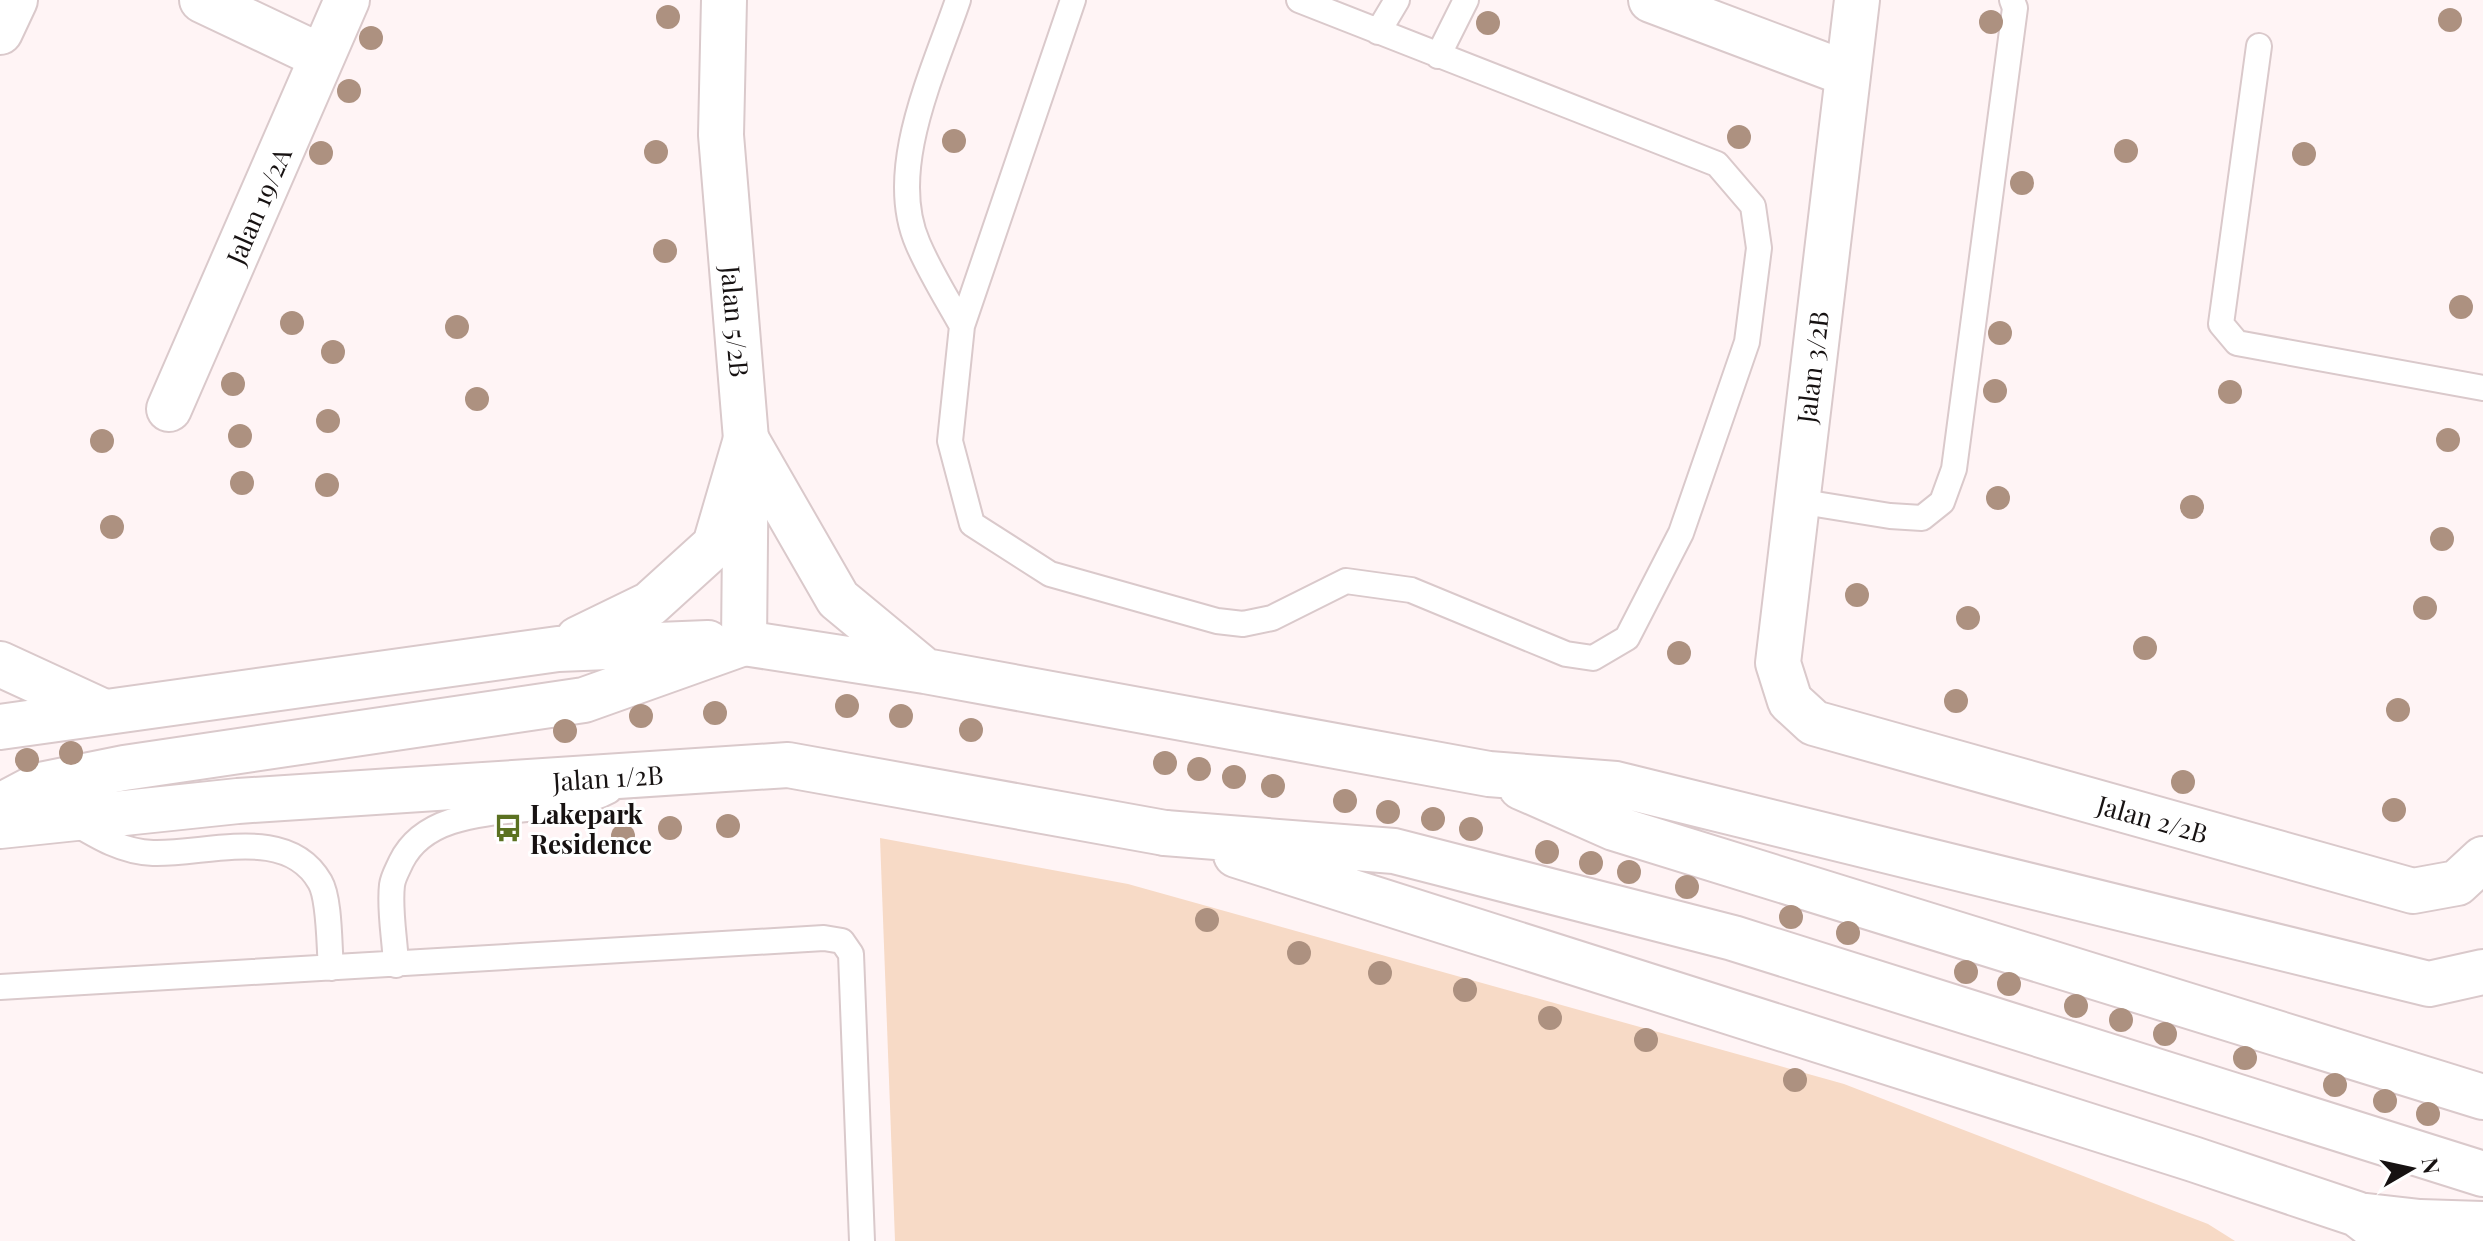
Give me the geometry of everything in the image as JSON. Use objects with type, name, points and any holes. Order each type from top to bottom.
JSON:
[{"type":"main road","points":[[0,32],[15,0]]},
{"type":"main road","points":[[202,0],[320,56]]},
{"type":"main road","name":"Jalan 19/2A","points":[[169,409],[320,56],[347,0]]},
{"type":"main road","name":"Jalan 5/2B","points":[[724,0],[721,135],[746,439],[744,643]]},
{"type":"main road","points":[[1651,0],[1845,73]]},
{"type":"main road","name":"Jalan 3/2B","points":[[1814,723],[1790,701],[1778,663],[1845,73],[1857,0]]},
{"type":"main road","points":[[558,649],[650,604],[715,545],[746,439]]},
{"type":"main road","points":[[746,439],[838,599],[925,671]]},
{"type":"main road","points":[[0,806],[40,785],[124,768],[584,700],[744,643]]},
{"type":"main road","points":[[0,727],[558,649],[744,643],[925,671],[1489,774],[1616,784],[2429,984],[2483,1000]]},
{"type":"main road","points":[[0,664],[102,711]]},
{"type":"main road","name":"Jalan 2/2B","points":[[1814,723],[2413,891],[2457,883],[2483,859]]},
{"type":"main road","name":"Jalan 1/2B","points":[[0,826],[238,801],[788,765],[1165,833]]},
{"type":"main road","points":[[1489,774],[1614,828],[2483,1097]]},
{"type":"main road","points":[[1165,833],[1394,851],[1733,938],[2483,1174]]},
{"type":"main road","points":[[1165,833],[2357,1214],[2420,1222],[2483,1224]]},
{"type":"main road","points":[[2429,984],[2483,972]]},
{"type":"main road","points":[[2357,1214],[2392,1241]]},
{"type":"lane","points":[[958,0],[910,142],[908,194],[916,242],[962,326]]},
{"type":"lane","points":[[1073,0],[962,326],[950,441],[972,524],[1050,574],[1217,621],[1243,624],[1272,618],[1346,581],[1411,590],[1566,654],[1593,658],[1627,638],[1681,533],[1747,342],[1759,248],[1753,206],[1717,164],[1299,0]]},
{"type":"lane","points":[[1378,32],[1397,0]]},
{"type":"lane","points":[[1438,56],[1466,0]]},
{"type":"lane","points":[[1797,501],[1922,518],[1942,502],[1954,469],[2015,8],[2012,0]]},
{"type":"lane","points":[[2259,46],[2221,324],[2237,343],[2483,388]]},
{"type":"lane","points":[[396,965],[392,882],[405,855],[431,829],[480,815],[594,797],[606,793],[631,774]]},
{"type":"lane","points":[[68,819],[108,843],[152,853],[250,846],[298,857],[321,883],[331,968]]},
{"type":"lane","points":[[0,987],[824,938],[842,941],[851,954],[862,1241]]},
{"type":"shaded area","points":[[880,838],[1128,884],[1844,1084],[2208,1224],[2235,1241],[895,1241]]},
{"type":"place","name":"Lakepark Residence","points":[[508,828]]}]
